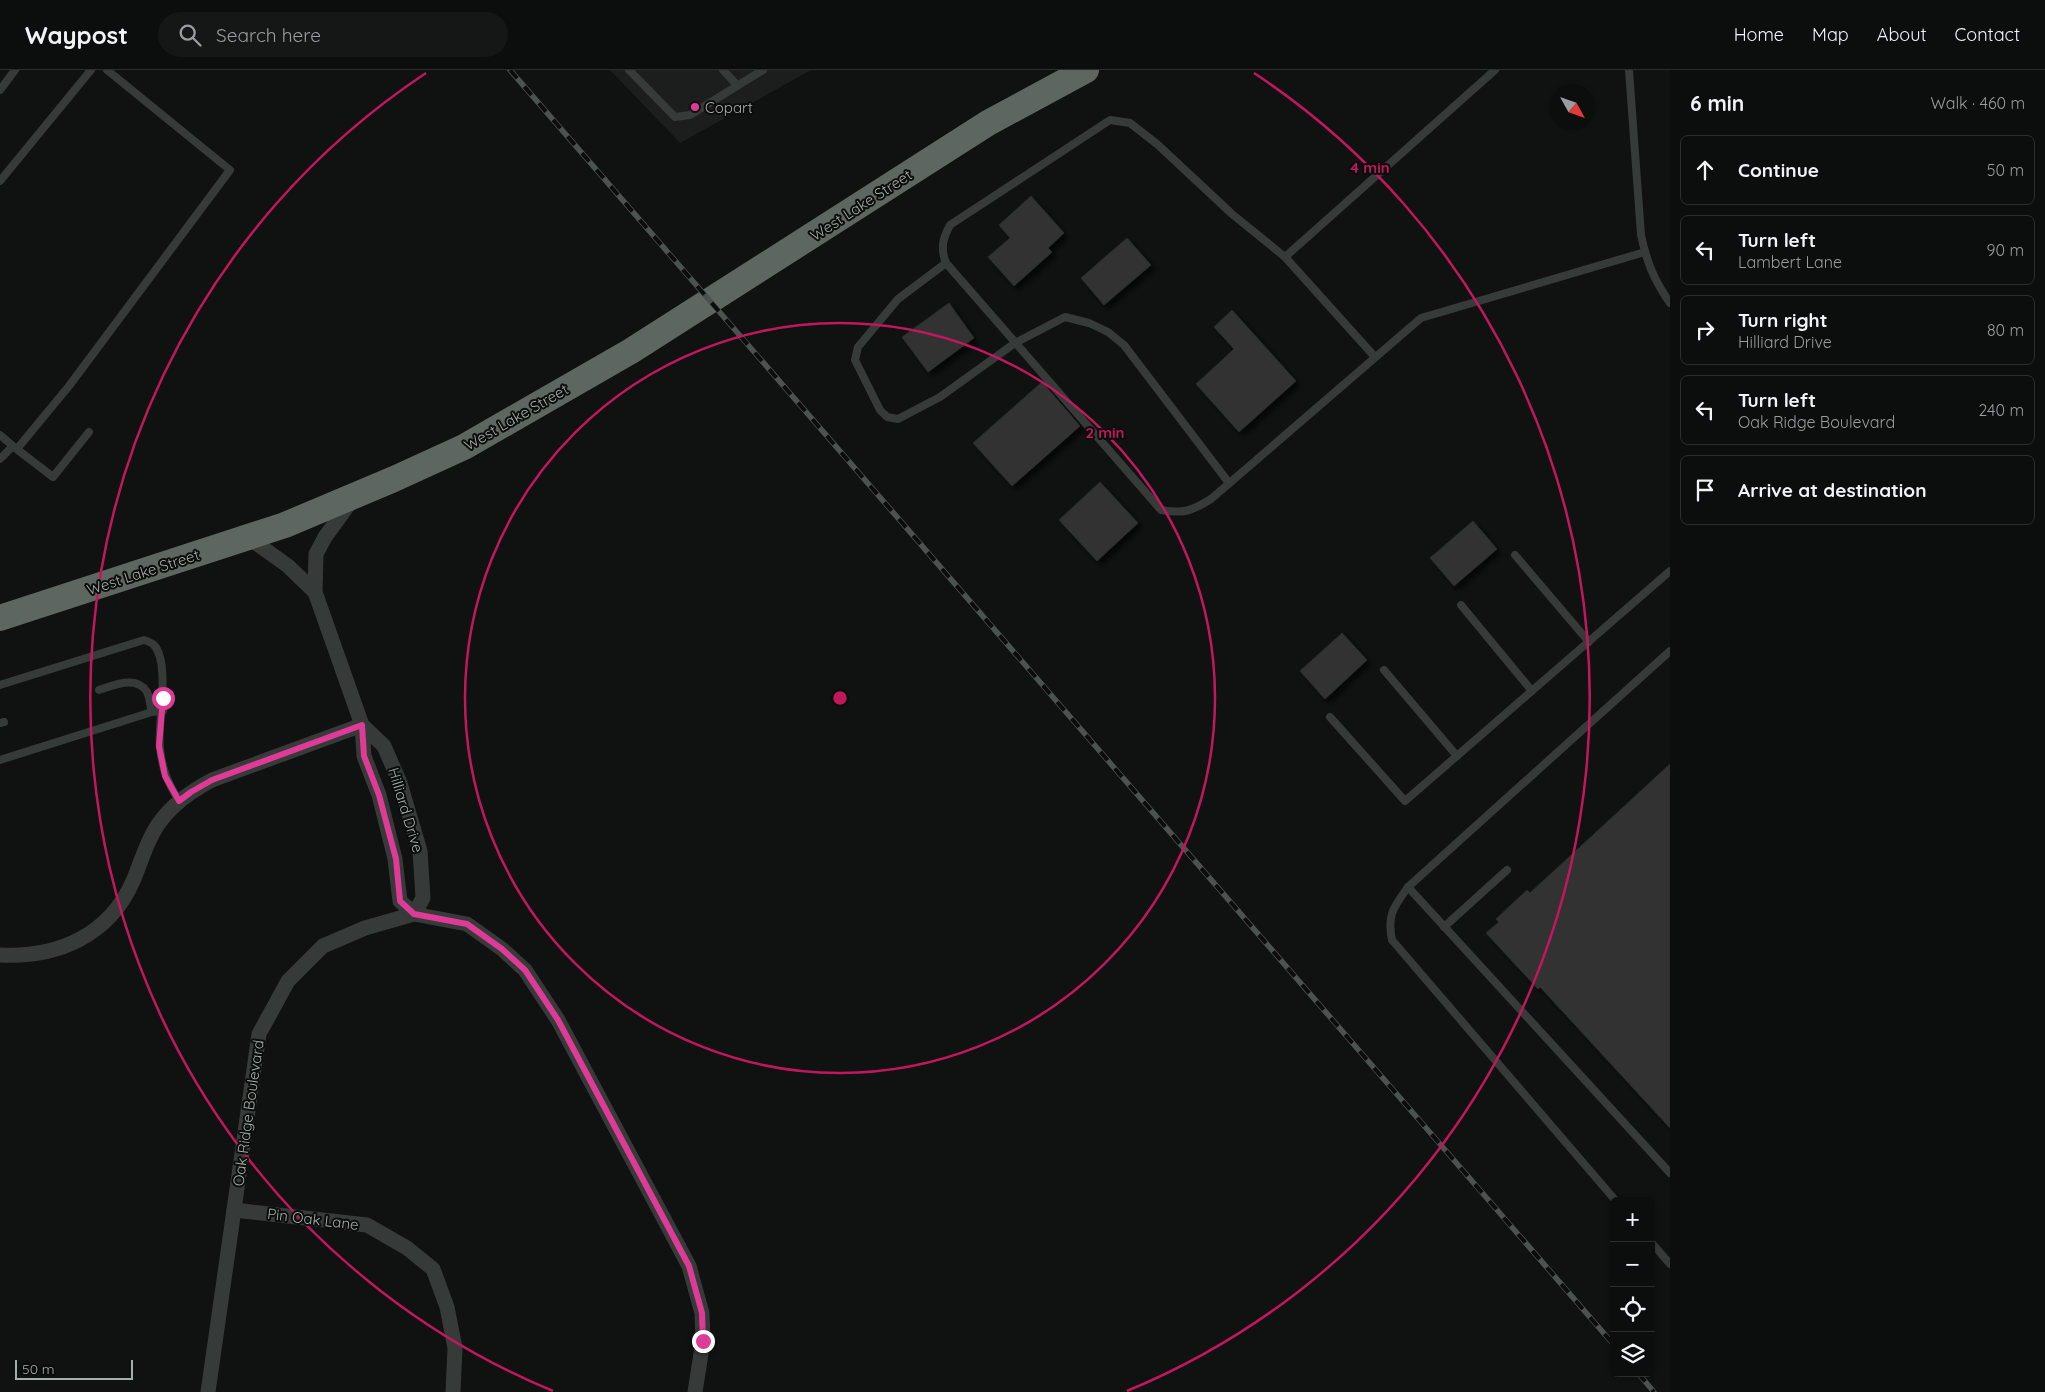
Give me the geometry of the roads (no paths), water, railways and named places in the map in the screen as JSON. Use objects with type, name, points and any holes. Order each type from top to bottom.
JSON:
[{"type":"highway","name":"West Lake Street","points":[[988,123],[1049,70]]},
{"type":"highway","name":"West Lake Street","points":[[0,618],[285,526],[464,447],[631,351],[988,123],[1086,70]]},
{"type":"street","name":"Hilliard Drive","points":[[354,496],[325,537],[316,554],[315,592],[362,725],[364,756],[379,795],[396,859],[400,901],[414,914],[423,898],[418,842],[400,783],[384,746],[362,725]]},
{"type":"street","name":"Hilliard Drive","points":[[249,538],[288,566],[315,592]]},
{"type":"street","points":[[0,955],[44,954],[69,946],[92,933],[109,918],[123,900],[133,882],[145,847],[158,825],[179,801],[191,792],[212,780],[362,725]]},
{"type":"street","name":"Oak Ridge Boulevard","points":[[208,1392],[259,1034],[288,981],[323,946],[365,928],[414,914],[467,924],[502,949],[525,970],[558,1020],[689,1266],[702,1313],[703,1341],[695,1392]]},
{"type":"street","name":"Pin Oak Lane","points":[[234,1210],[367,1225],[407,1248],[433,1269],[447,1307],[455,1348],[453,1392]]},
{"type":"lane","points":[[0,90],[15,70]]},
{"type":"lane","points":[[0,181],[91,70]]},
{"type":"lane","points":[[0,459],[15,448],[69,386],[230,170],[107,70]]},
{"type":"lane","points":[[629,70],[674,117],[690,115],[763,70]]},
{"type":"lane","points":[[723,70],[737,85]]},
{"type":"lane","points":[[1284,257],[1495,70]]},
{"type":"lane","points":[[1629,70],[1638,205],[1644,252],[1652,276],[1670,303]]},
{"type":"lane","points":[[1375,357],[1284,257],[1232,214],[1157,144],[1130,123],[1110,120],[950,225],[944,236],[942,251],[946,262],[1161,510],[1176,512],[1193,510],[1211,499],[1421,318],[1644,252]]},
{"type":"lane","points":[[946,262],[898,299],[858,347],[855,360],[880,410],[887,417],[898,418],[940,397],[1016,343],[1066,318],[1089,323],[1108,332],[1124,344],[1229,483]]},
{"type":"lane","points":[[0,435],[54,477],[89,432]]},
{"type":"lane","points":[[1515,555],[1589,642]]},
{"type":"lane","points":[[1330,717],[1405,801],[1670,572]]},
{"type":"lane","points":[[1461,605],[1532,691]]},
{"type":"lane","points":[[0,685],[144,640],[153,644],[160,654],[162,711],[159,746],[165,776],[179,801]]},
{"type":"lane","points":[[1613,1197],[1392,940],[1389,925],[1392,910],[1408,887],[1670,651]]},
{"type":"lane","points":[[1384,670],[1457,756]]},
{"type":"lane","points":[[99,690],[132,681],[141,685],[148,693],[152,712]]},
{"type":"lane","points":[[0,760],[152,712],[162,711]]},
{"type":"lane","points":[[1444,927],[1507,870]]},
{"type":"lane","points":[[1408,887],[1670,1173]]},
{"type":"lane","points":[[1655,1247],[1670,1264]]},
{"type":"railway","points":[[510,70],[1610,1340]]},
{"type":"railway","points":[[1641,1377],[1654,1392]]},
{"type":"place","name":"Copart","points":[[695,107]]}]
